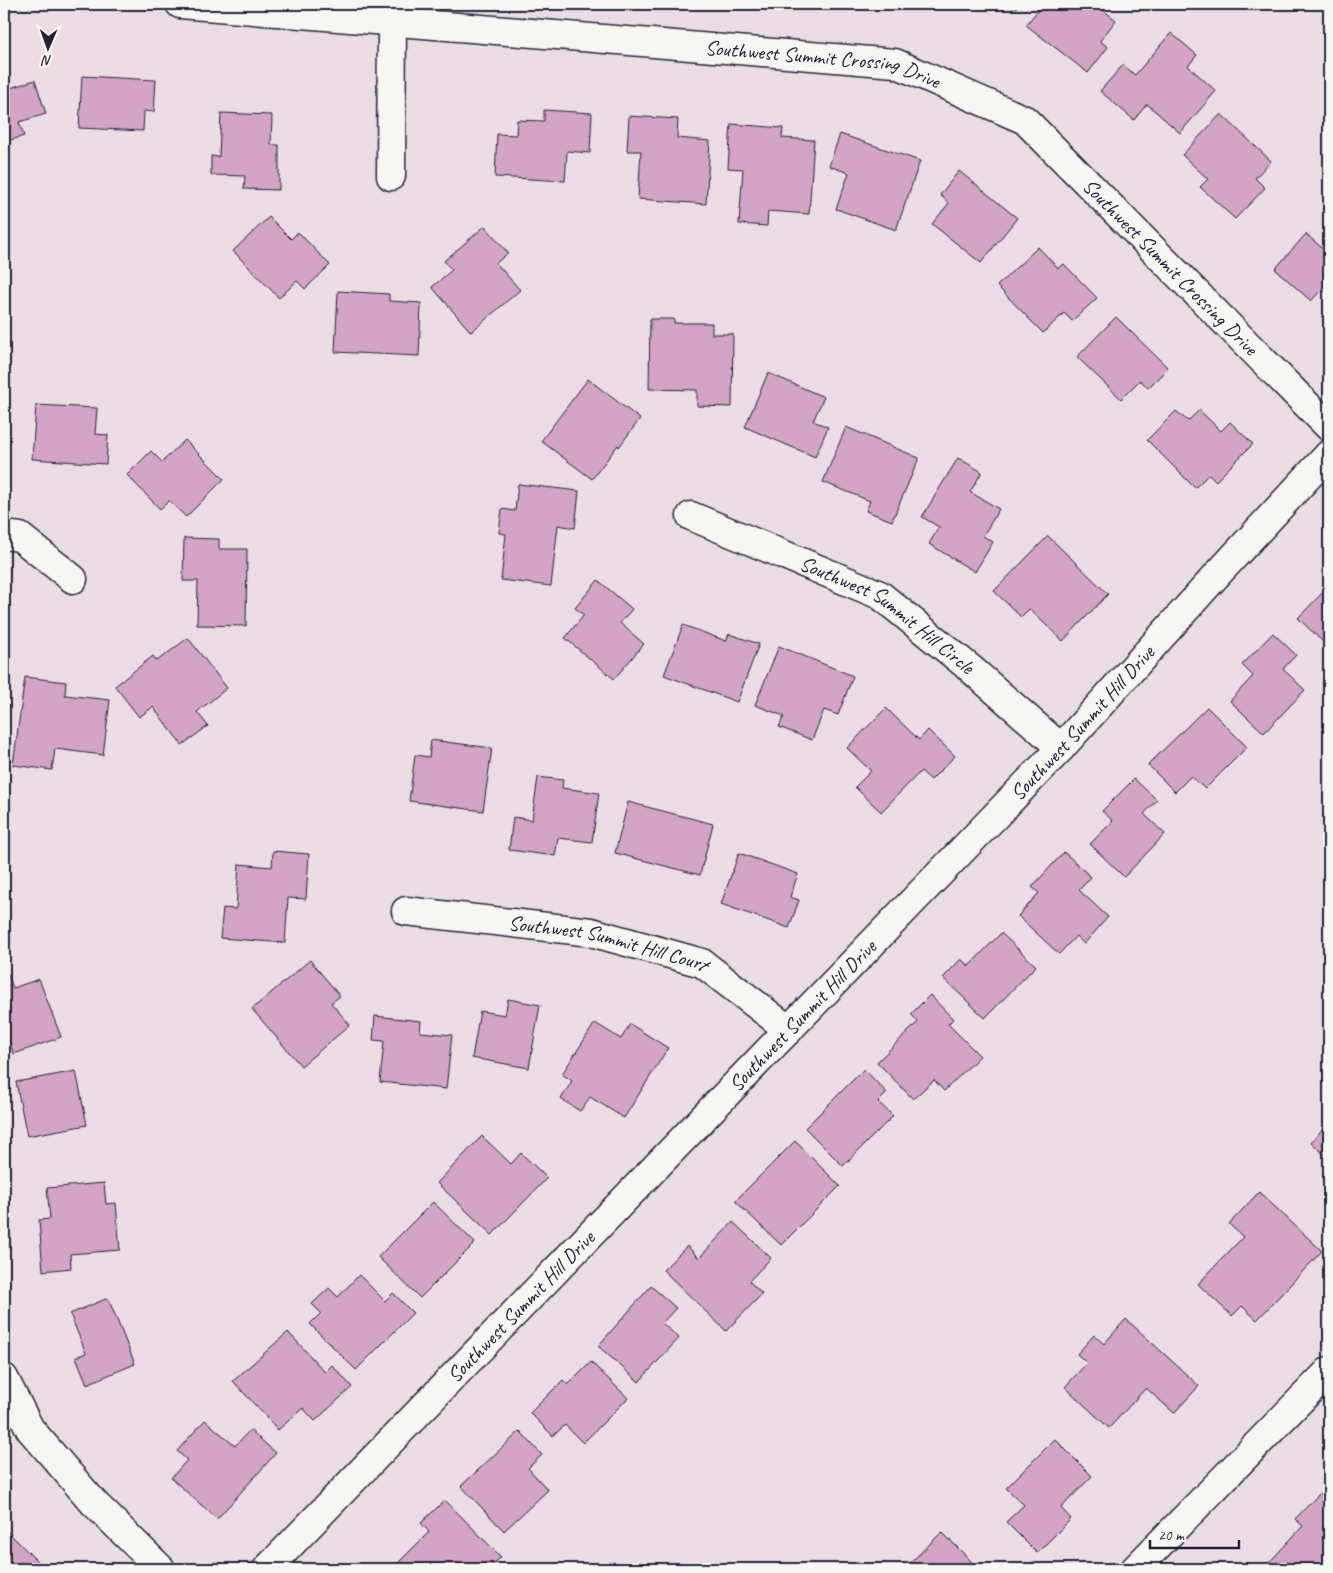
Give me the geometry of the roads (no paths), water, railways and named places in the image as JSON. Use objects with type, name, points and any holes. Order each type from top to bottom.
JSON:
[{"type":"street","name":"Southwest Summit Crossing Drive","points":[[180,4],[895,63],[1025,120],[1329,427]]},
{"type":"street","points":[[391,176],[392,21]]},
{"type":"street","name":"Southwest Summit Hill Drive","points":[[267,1569],[1061,748],[1329,454]]},
{"type":"street","name":"Southwest Summit Hill Circle","points":[[691,516],[880,595],[971,669],[1061,748]]},
{"type":"street","points":[[4,535],[20,537],[73,579]]},
{"type":"street","name":"Southwest Summit Hill Court","points":[[406,911],[591,932],[702,963],[788,1030]]},
{"type":"street","points":[[1135,1569],[1329,1371]]},
{"type":"street","points":[[4,1378],[30,1429],[94,1503],[161,1569]]}]
